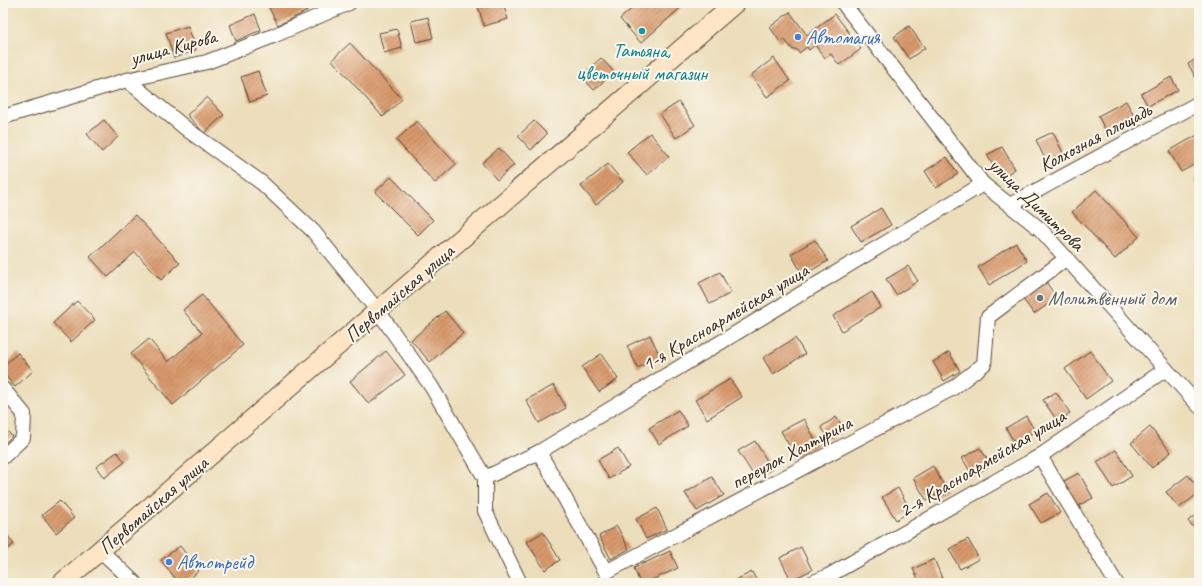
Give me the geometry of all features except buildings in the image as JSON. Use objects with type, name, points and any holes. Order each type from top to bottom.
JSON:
[{"type":"main road","name":"Первомайская улица","points":[[62,583],[735,3]]},
{"type":"street","name":"улица Кирова","points":[[3,117],[127,80],[207,62],[273,36],[349,3]]},
{"type":"street","name":"улица Димитрова","points":[[843,3],[983,184],[1040,229],[1199,406]]},
{"type":"street","points":[[127,80],[189,131],[262,183],[313,231],[378,311],[431,386],[484,478],[485,511],[520,583]]},
{"type":"street","name":"Колхозная площадь","points":[[1010,205],[1199,103]]},
{"type":"street","name":"1-я Красноармейская улица","points":[[484,478],[539,452],[983,184]]},
{"type":"street","name":"переулок Халтурина","points":[[539,452],[606,572],[953,388],[984,364],[988,317],[1066,258]]},
{"type":"street","name":"2-я Красноармейская улица","points":[[812,583],[835,572],[1040,456],[1166,369]]},
{"type":"street","points":[[3,389],[24,414],[23,438],[3,457]]},
{"type":"street","points":[[1040,456],[1116,583]]},
{"type":"street","points":[[100,550],[136,583]]},
{"type":"place","name":"Татьяна, цветочный магазин","points":[[642,31]]},
{"type":"place","name":"Автомагия","points":[[798,37]]},
{"type":"place","name":"Молитвенный дом","points":[[1040,298]]},
{"type":"place","name":"Автотрейд","points":[[169,562]]}]
